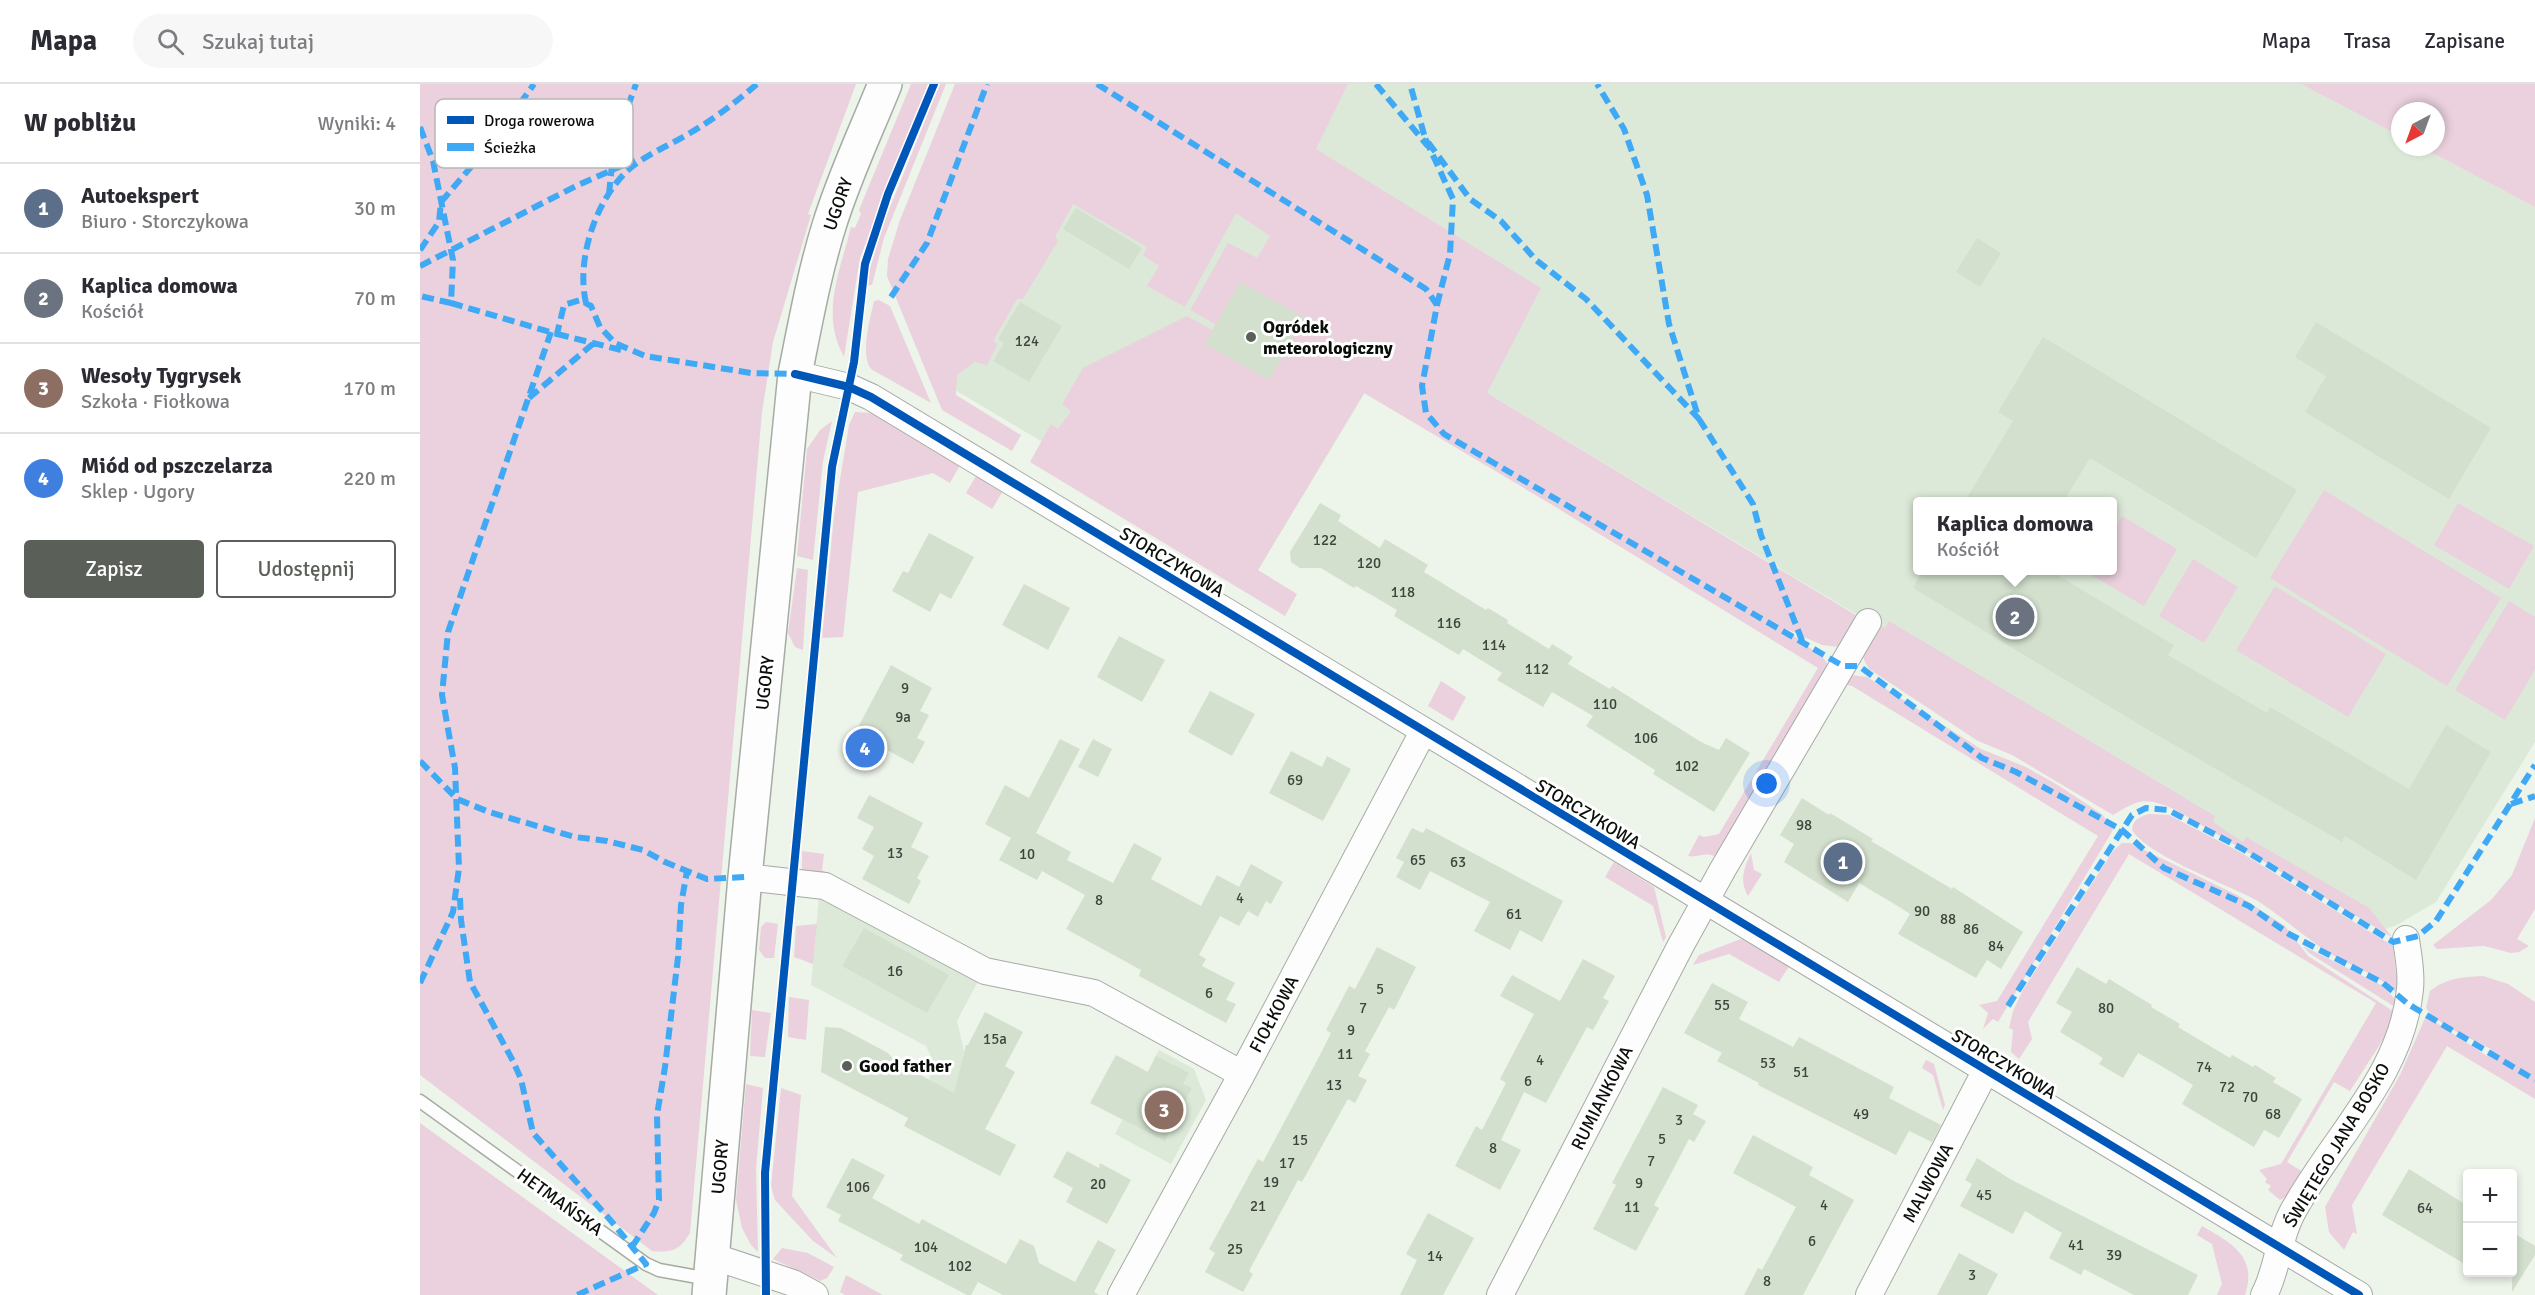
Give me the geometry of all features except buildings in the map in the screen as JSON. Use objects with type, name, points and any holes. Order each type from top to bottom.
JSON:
[{"type":"street","name":"UGORY","points":[[711,1277],[745,877],[795,374],[810,298],[829,227],[843,186],[885,84]]},
{"type":"street","name":"STORCZYKOWA","points":[[795,374],[849,387],[871,397],[2359,1295]]},
{"type":"street","name":"RUMIANKOWA","points":[[1500,1295],[1706,902],[1868,622]]},
{"type":"street","name":"FIOŁKOWA","points":[[1121,1295],[1242,1074],[1423,732]]},
{"type":"street","points":[[745,877],[825,886],[985,971],[1094,993],[1242,1074]]},
{"type":"street","name":"ŚWIĘTEGO JANA BOSKO","points":[[2265,1295],[2292,1213],[2384,1072],[2396,1042],[2408,1004],[2410,987],[2401,932]]},
{"type":"street","name":"MALWOWA","points":[[1869,1295],[1986,1070]]},
{"type":"street","points":[[711,1277],[793,1283],[815,1295]]},
{"type":"lane","name":"HETMAŃSKA","points":[[420,1101],[646,1264],[659,1270],[711,1277]]},
{"type":"shaded area","points":[[420,84],[856,84],[808,214],[811,215],[773,342],[762,412],[690,1233],[675,1249],[652,1251],[420,1075]]},
{"type":"shaded area","points":[[911,84],[928,84],[860,258],[844,357],[833,325],[834,292],[851,227],[855,228],[861,214],[859,210]]},
{"type":"shaded area","points":[[940,84],[946,84],[884,238],[872,285],[868,285],[866,282],[884,222]]},
{"type":"shaded area","points":[[955,84],[1348,84],[1316,149],[1541,288],[1487,393],[1859,617],[1839,647],[1822,645],[1784,628],[1823,658],[1827,663],[1827,670],[1723,846],[1714,856],[1688,856],[1699,835],[1704,837],[1719,834],[1818,668],[1364,393],[1258,570],[1297,594],[1285,616],[1030,462],[1051,424],[1058,429],[1071,411],[1062,404],[1083,368],[1187,316],[1212,330],[1215,324],[1190,310],[1228,243],[1257,258],[1270,236],[1236,213],[1185,307],[1147,286],[1159,266],[1143,255],[1147,247],[1073,204],[1055,237],[1058,241],[1023,299],[1017,299],[993,341],[998,344],[987,365],[975,362],[957,375],[956,395],[1021,435],[1012,451],[942,410],[887,276],[888,259],[900,220]]},
{"type":"shaded area","points":[[1001,84],[1419,303],[1258,570],[950,387]]},
{"type":"shaded area","points":[[1348,84],[2301,84],[2391,131],[2391,156],[2438,156],[2535,207],[2535,742],[2436,902],[2397,925],[2383,930],[1487,393],[1315,149]]},
{"type":"shaded area","points":[[2301,84],[2535,84],[2535,207],[2438,156],[2445,156],[2445,102],[2391,102],[2391,131]]},
{"type":"shaded area","points":[[879,300],[890,306],[931,403],[871,369],[866,355],[867,336],[874,301]]},
{"type":"shaded area","points":[[855,412],[872,413],[885,419],[960,465],[950,483],[933,473],[858,492],[843,637],[822,638],[834,516],[849,425]]},
{"type":"shaded area","points":[[832,421],[823,461],[813,560],[797,556],[807,449],[820,430]]},
{"type":"shaded area","points":[[976,476],[1003,491],[992,509],[966,493]]},
{"type":"shaded area","points":[[2324,490],[2501,598],[2447,686],[2270,578]]},
{"type":"shaded area","points":[[2458,503],[2534,546],[2509,589],[2434,545]]},
{"type":"shaded area","points":[[2122,516],[2177,549],[2144,606],[2091,575],[2117,575],[2117,525]]},
{"type":"shaded area","points":[[2193,559],[2238,587],[2204,643],[2159,616]]},
{"type":"shaded area","points":[[797,568],[808,570],[803,650],[795,647],[788,633]]},
{"type":"shaded area","points":[[2275,586],[2386,654],[2348,717],[2236,650]]},
{"type":"shaded area","points":[[2509,601],[2535,617],[2535,670],[2505,720],[2455,690]]},
{"type":"shaded area","points":[[1889,621],[2215,816],[2213,822],[2243,842],[2246,837],[2369,908],[2392,937],[2174,809],[2149,801],[2136,803],[2113,815],[2012,755],[1978,741],[1869,669],[1863,657],[1864,647],[1869,639],[1872,642],[1882,626],[1885,628]]},
{"type":"shaded area","points":[[1850,675],[1867,677],[1981,749],[2026,767],[2056,784],[2102,814],[2113,830],[1998,1022],[1993,1019],[1983,1029],[1988,1013],[1979,1005],[1997,1001],[2098,836],[1852,686],[1844,684]]},
{"type":"shaded area","points":[[1441,681],[1466,697],[1453,721],[1428,706]]},
{"type":"shaded area","points":[[2149,814],[2169,815],[2240,852],[2393,946],[2398,994],[2373,976],[2321,948],[2256,900],[2154,850],[2132,830],[2137,819]]},
{"type":"shaded area","points":[[2535,818],[2535,909],[2517,939],[2529,946],[2519,952],[2511,953],[2484,946],[2437,949],[2433,945],[2491,900],[2512,875]]},
{"type":"shaded area","points":[[2122,843],[2130,843],[2239,896],[2285,926],[2308,956],[2396,1013],[2391,1027],[2350,1091],[2334,1082],[2287,1162],[2303,1172],[2289,1195],[2280,1200],[2268,1190],[2271,1186],[2265,1182],[2267,1179],[2259,1170],[2281,1164],[2376,1003],[2129,854],[2028,1022],[2032,1039],[2019,1059],[2011,1052],[2013,1030],[2009,1028],[2013,1011],[2023,990],[2113,851]]},
{"type":"shaded area","points":[[802,851],[824,854],[822,870],[854,887],[802,873]]},
{"type":"shaded area","points":[[1751,853],[1754,870],[1762,874],[1748,896],[1744,885],[1744,874]]},
{"type":"shaded area","points":[[1614,862],[1654,887],[1666,937],[1663,942],[1653,906],[1605,877]]},
{"type":"shaded area","points":[[819,897],[978,981],[957,1021],[964,1051],[957,1095],[929,1080],[934,1063],[926,1046],[811,985]]},
{"type":"shaded area","points":[[766,922],[778,924],[774,958],[765,958],[759,950],[761,927]]},
{"type":"shaded area","points":[[817,924],[813,964],[794,957],[796,926]]},
{"type":"shaded area","points":[[1741,939],[1790,965],[1779,982],[1729,954],[1693,965],[1699,955]]},
{"type":"shaded area","points":[[2303,946],[2381,985],[2395,999],[2395,1007],[2309,953]]},
{"type":"shaded area","points":[[2483,976],[2508,984],[2535,1002],[2535,1099],[2447,1046],[2352,1205],[2357,1234],[2353,1232],[2344,1250],[2329,1232],[2325,1207],[2400,1075],[2426,1016],[2487,1056],[2491,1049],[2451,1029],[2433,1017],[2426,1008],[2430,991],[2442,983],[2455,979]]},
{"type":"shaded area","points":[[789,997],[809,1000],[806,1040],[788,1037]]},
{"type":"shaded area","points":[[752,1010],[771,1013],[765,1057],[750,1056]]},
{"type":"shaded area","points":[[1159,1050],[1194,1069],[1206,1100],[1171,1164],[1115,1134]]},
{"type":"shaded area","points":[[1926,1060],[1934,1064],[1945,1105],[1943,1110],[1933,1075],[1922,1068]]},
{"type":"shaded area","points":[[746,1084],[763,1088],[756,1169],[758,1252],[751,1245],[742,1228],[736,1200]]},
{"type":"shaded area","points":[[781,1088],[801,1095],[792,1196],[837,1258],[813,1241],[775,1200],[771,1186]]},
{"type":"shaded area","points":[[420,1123],[658,1295],[420,1295]]},
{"type":"shaded area","points":[[2202,1226],[2232,1245],[2245,1261],[2248,1282],[2245,1295],[2217,1295],[2222,1284],[2212,1244],[2197,1235]]},
{"type":"shaded area","points":[[782,1248],[808,1253],[834,1267],[827,1278],[820,1281],[773,1259]]},
{"type":"shaded area","points":[[846,1275],[883,1295],[845,1295],[840,1292]]},
{"type":"marked path","points":[[523,99],[534,84]]},
{"type":"marked path","points":[[631,99],[636,84]]},
{"type":"marked path","points":[[633,166],[708,122],[757,84]]},
{"type":"marked path","points":[[891,297],[927,243],[987,84]]},
{"type":"marked path","points":[[1097,84],[1426,289],[1437,305],[1422,386],[1426,413],[1444,434],[1843,666],[1859,666],[1982,758],[2016,772],[2122,830],[2164,868],[2249,906],[2289,934],[2383,983],[2408,1004],[2535,1080]]},
{"type":"marked path","points":[[1376,84],[1427,145],[1410,84]]},
{"type":"marked path","points":[[1437,305],[1450,254],[1453,199],[1425,138],[1470,199],[1501,221],[1536,260],[1586,299],[1699,419],[1669,324],[1647,195],[1624,129],[1597,84]]},
{"type":"marked path","points":[[420,127],[433,161],[453,260],[451,303],[420,296]]},
{"type":"marked path","points":[[420,250],[439,222],[441,202],[470,168]]},
{"type":"marked path","points":[[609,194],[612,168]]},
{"type":"marked path","points":[[420,266],[576,186],[617,168]]},
{"type":"marked path","points":[[586,303],[584,269],[591,232],[606,199],[630,168]]},
{"type":"marked path","points":[[451,303],[557,334],[564,305],[580,300],[591,306],[600,327],[615,343],[645,356],[751,373],[795,374]]},
{"type":"marked path","points":[[420,983],[453,912],[459,868],[455,768],[442,695],[448,632],[551,332]]},
{"type":"marked path","points":[[557,334],[621,350]]},
{"type":"marked path","points":[[529,398],[594,343]]},
{"type":"marked path","points":[[1699,419],[1753,504],[1761,535],[1803,643]]},
{"type":"marked path","points":[[420,761],[457,799],[489,812],[575,837],[607,841],[643,850],[665,862],[707,879],[745,877]]},
{"type":"marked path","points":[[2008,1006],[2132,815],[2146,808],[2168,810],[2241,848],[2393,942],[2418,936],[2436,921],[2535,765]]},
{"type":"marked path","points":[[2511,804],[2535,796]]},
{"type":"marked path","points":[[632,1247],[654,1213],[659,1200],[657,1115],[665,1067],[678,957],[681,905],[687,871]]},
{"type":"marked path","points":[[460,898],[470,982],[521,1079],[533,1133],[646,1264],[577,1295]]},
{"type":"cycle path","points":[[766,1295],[765,1173],[832,467],[854,362],[865,264],[888,194],[934,84]]},
{"type":"cycle path","points":[[795,374],[849,387],[871,397],[2359,1295]]},
{"type":"place","name":"Ogródek meteorologiczny","points":[[1251,337]]},
{"type":"place","name":"Kaplica domowa","points":[[2015,617]]},
{"type":"place","name":"Miód od pszczelarza","points":[[865,748]]},
{"type":"place","name":"Autoekspert","points":[[1843,862]]},
{"type":"place","name":"Good father","points":[[847,1066]]},
{"type":"place","name":"Wesoły Tygrysek","points":[[1164,1110]]}]
